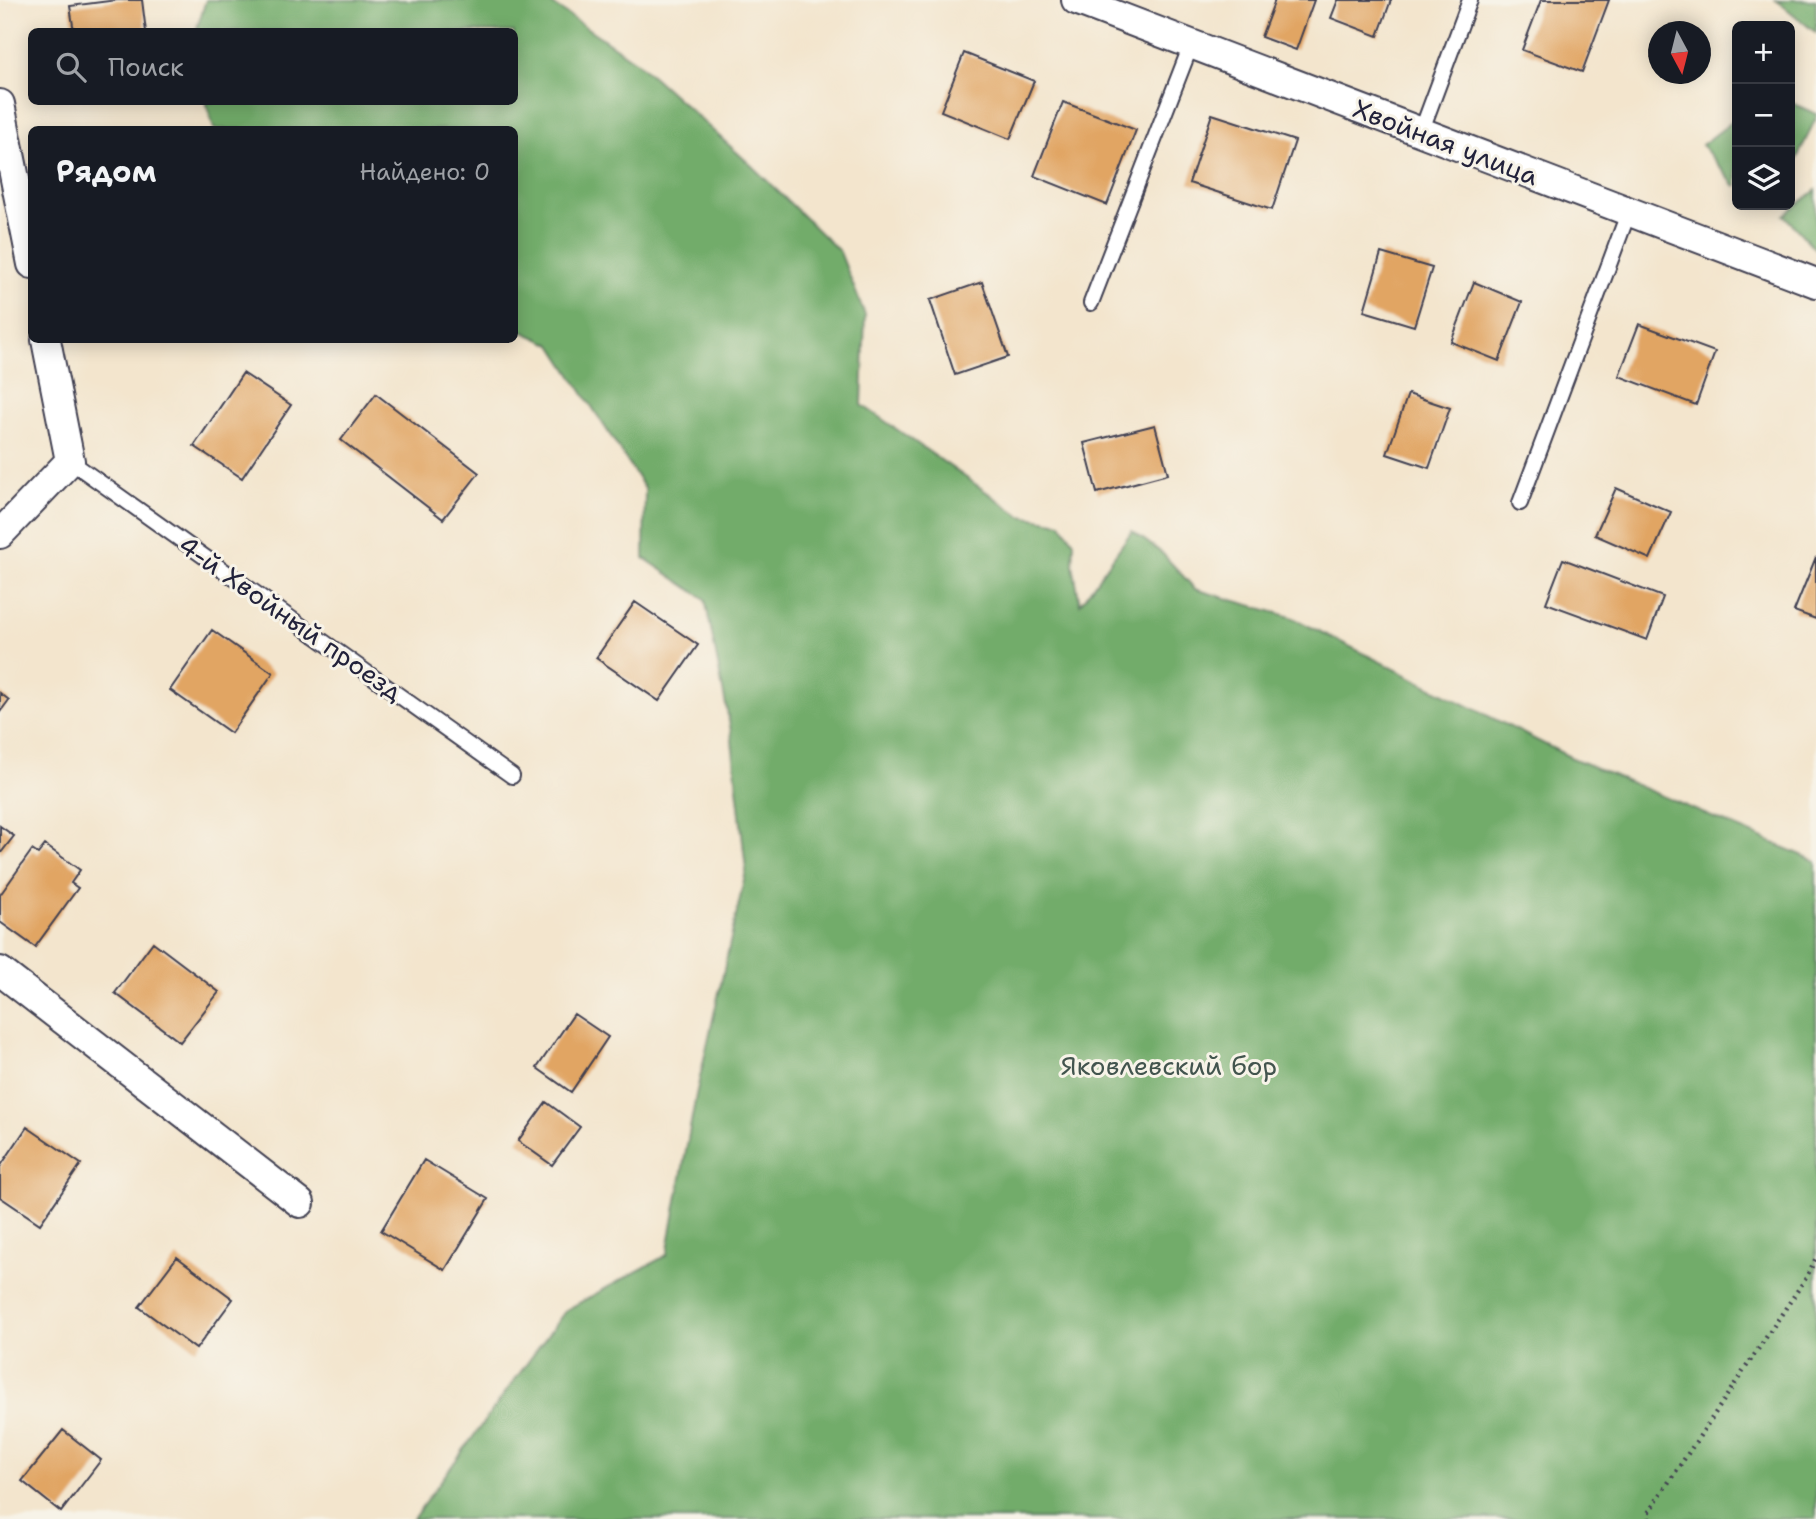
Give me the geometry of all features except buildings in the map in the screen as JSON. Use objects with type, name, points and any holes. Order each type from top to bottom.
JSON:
[{"type":"street","name":"Хвойная улица","points":[[1076,0],[1816,283]]},
{"type":"street","points":[[0,104],[28,244]]},
{"type":"street","points":[[0,533],[70,461],[47,343]]},
{"type":"street","points":[[0,971],[300,1203]]},
{"type":"lane","points":[[1421,132],[1470,0]]},
{"type":"lane","points":[[1091,303],[1191,45]]},
{"type":"lane","points":[[1520,503],[1629,211]]},
{"type":"lane","name":"4-й Хвойный проезд","points":[[70,461],[512,776]]},
{"type":"path","points":[[1649,1519],[1648,1513],[1806,1278],[1816,1258]]},
{"type":"green space","name":"Яковлевский бор","points":[[206,0],[546,0],[637,62],[752,166],[840,252],[865,315],[862,405],[1021,516],[1061,523],[1074,542],[1073,565],[1080,604],[1132,531],[1162,553],[1195,589],[1291,617],[1570,757],[1816,861],[1816,1519],[413,1519],[566,1310],[667,1255],[696,1095],[746,871],[731,731],[705,599],[644,558],[645,489],[552,345],[518,329],[518,126],[213,126],[207,105],[518,105],[518,28],[197,28]]},
{"type":"green space","points":[[1776,0],[1816,0],[1816,33]]},
{"type":"green space","points":[[1795,104],[1816,114],[1795,163]]},
{"type":"green space","points":[[1732,122],[1732,182],[1702,145]]},
{"type":"green space","points":[[1816,190],[1816,250],[1784,215],[1795,210],[1795,206]]}]
